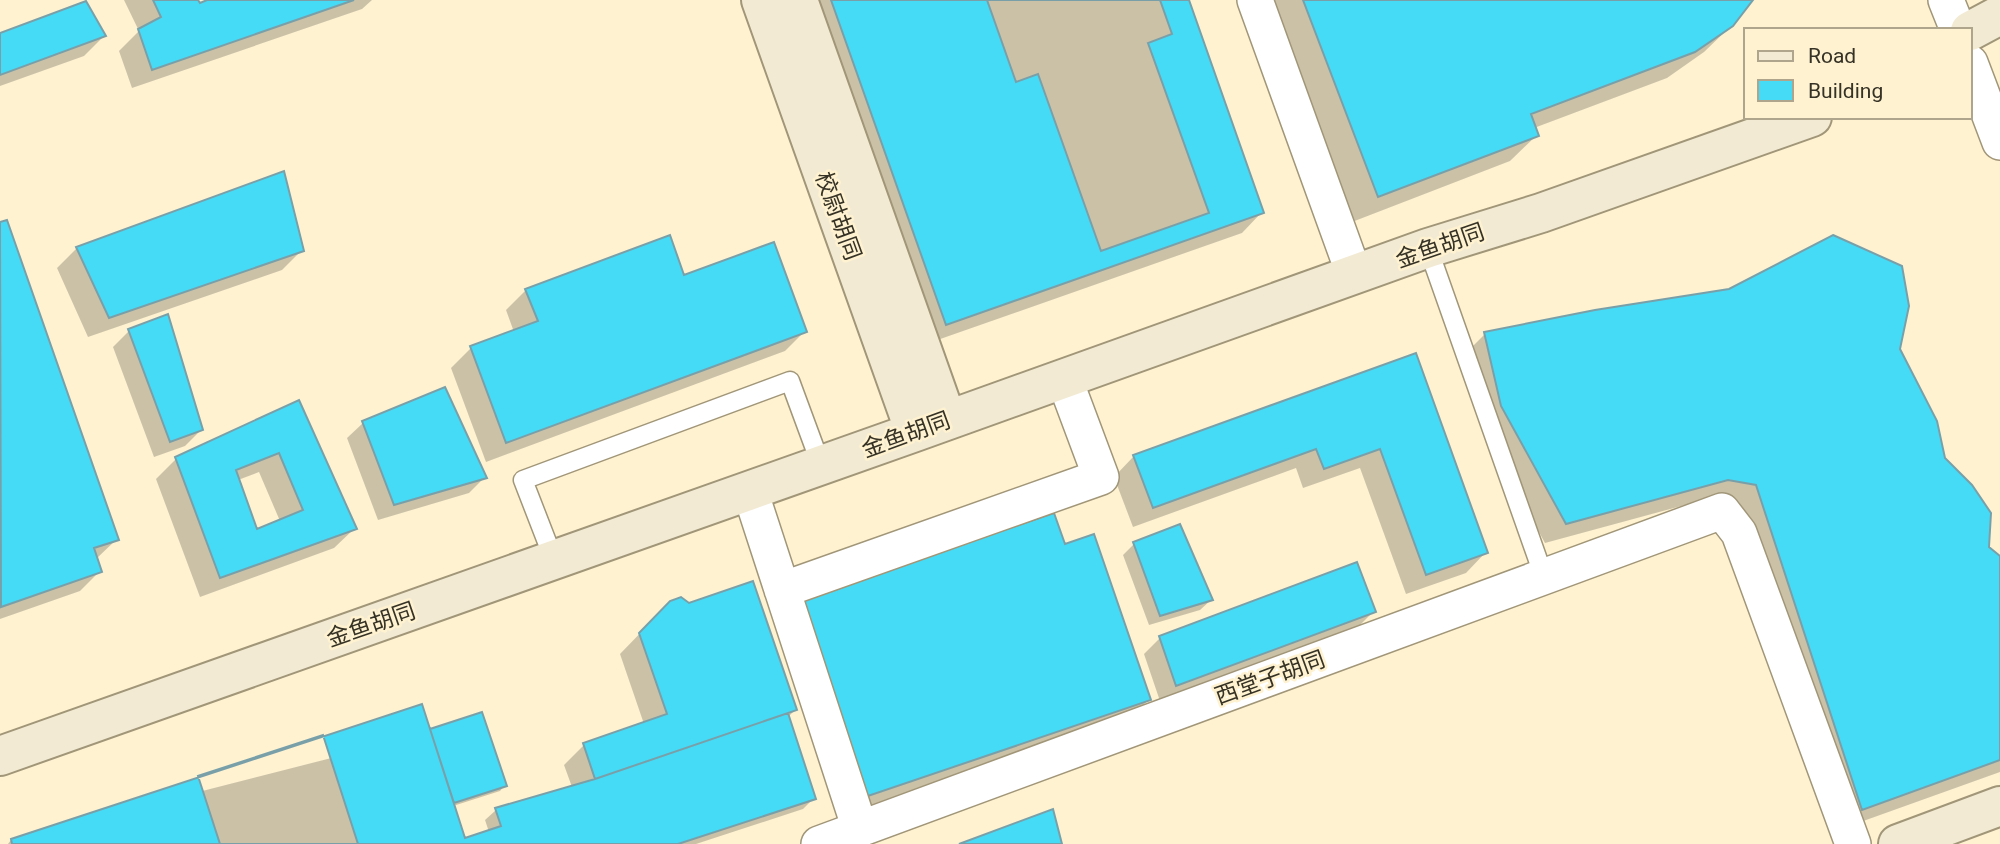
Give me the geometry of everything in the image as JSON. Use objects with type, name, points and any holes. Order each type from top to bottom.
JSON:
[{"type":"main road","name":"校尉胡同","points":[[761,0],[931,426]]},
{"type":"main road","name":"校尉胡同","points":[[803,8],[931,426]]},
{"type":"main road","points":[[1972,30],[2000,15]]},
{"type":"main road","name":"金鱼胡同","points":[[0,756],[821,466],[1354,274],[1554,208],[1806,119]]},
{"type":"main road","points":[[1898,844],[2000,806]]},
{"type":"street","points":[[1255,0],[1354,274]]},
{"type":"street","points":[[1946,0],[1957,28]]},
{"type":"street","points":[[1972,68],[2000,142]]},
{"type":"street","points":[[782,590],[1101,477],[1064,378]]},
{"type":"street","points":[[750,491],[860,829]]},
{"type":"street","name":"西堂子胡同","points":[[819,844],[1722,511],[1739,533],[1853,844]]},
{"type":"lane","points":[[1428,248],[1544,577]]},
{"type":"lane","points":[[554,560],[523,480],[790,380],[821,466]]},
{"type":"building","points":[[153,0],[198,0],[200,3],[207,0],[354,0],[152,70],[138,29],[161,17]]},
{"type":"building","points":[[831,0],[1189,0],[1264,213],[946,325]]},
{"type":"building","points":[[987,0],[1160,0],[1172,34],[1148,43],[1209,213],[1101,251],[1038,74],[1016,82]]},
{"type":"building","points":[[1303,0],[1753,0],[1733,26],[1695,52],[1531,114],[1539,136],[1378,197]]},
{"type":"building","points":[[86,1],[106,36],[0,75],[0,33]]},
{"type":"building","points":[[284,171],[304,251],[109,318],[76,247]]},
{"type":"building","points":[[7,220],[119,540],[94,548],[102,572],[1,607],[0,222]]},
{"type":"building","points":[[670,235],[684,275],[774,242],[807,332],[506,443],[470,346],[538,321],[525,289]]},
{"type":"building","points":[[1833,235],[1902,266],[1909,306],[1900,349],[1937,421],[1945,458],[1972,485],[1991,513],[1989,547],[2000,556],[2000,760],[1862,810],[1756,485],[1728,480],[1566,524],[1501,406],[1484,332],[1595,310],[1729,289]]},
{"type":"building","points":[[168,314],[203,430],[170,442],[128,329]]},
{"type":"building","points":[[1416,353],[1488,553],[1426,575],[1380,449],[1324,469],[1316,449],[1153,508],[1133,455]]},
{"type":"building","points":[[445,387],[487,478],[394,505],[362,421]]},
{"type":"building","points":[[299,400],[357,529],[220,578],[175,457]],"holes":[[[279,453],[303,510],[257,529],[236,470]]]},
{"type":"building","points":[[1054,513],[1065,544],[1094,534],[1151,700],[862,798],[795,601]]},
{"type":"building","points":[[1180,524],[1213,600],[1160,616],[1133,542]]},
{"type":"building","points":[[1357,562],[1376,612],[1176,686],[1159,636]]},
{"type":"building","points":[[753,581],[797,710],[595,779],[583,743],[667,714],[639,633],[670,601],[681,597],[689,603]]},
{"type":"building","points":[[422,704],[465,838],[501,826],[495,808],[595,779],[788,713],[816,799],[678,844],[12,844],[11,839]]},
{"type":"building","points":[[482,712],[507,786],[454,803],[430,729]]},
{"type":"building","points":[[323,735],[358,844],[220,844],[198,776]]},
{"type":"building","points":[[1053,809],[1062,844],[959,844]]}]
